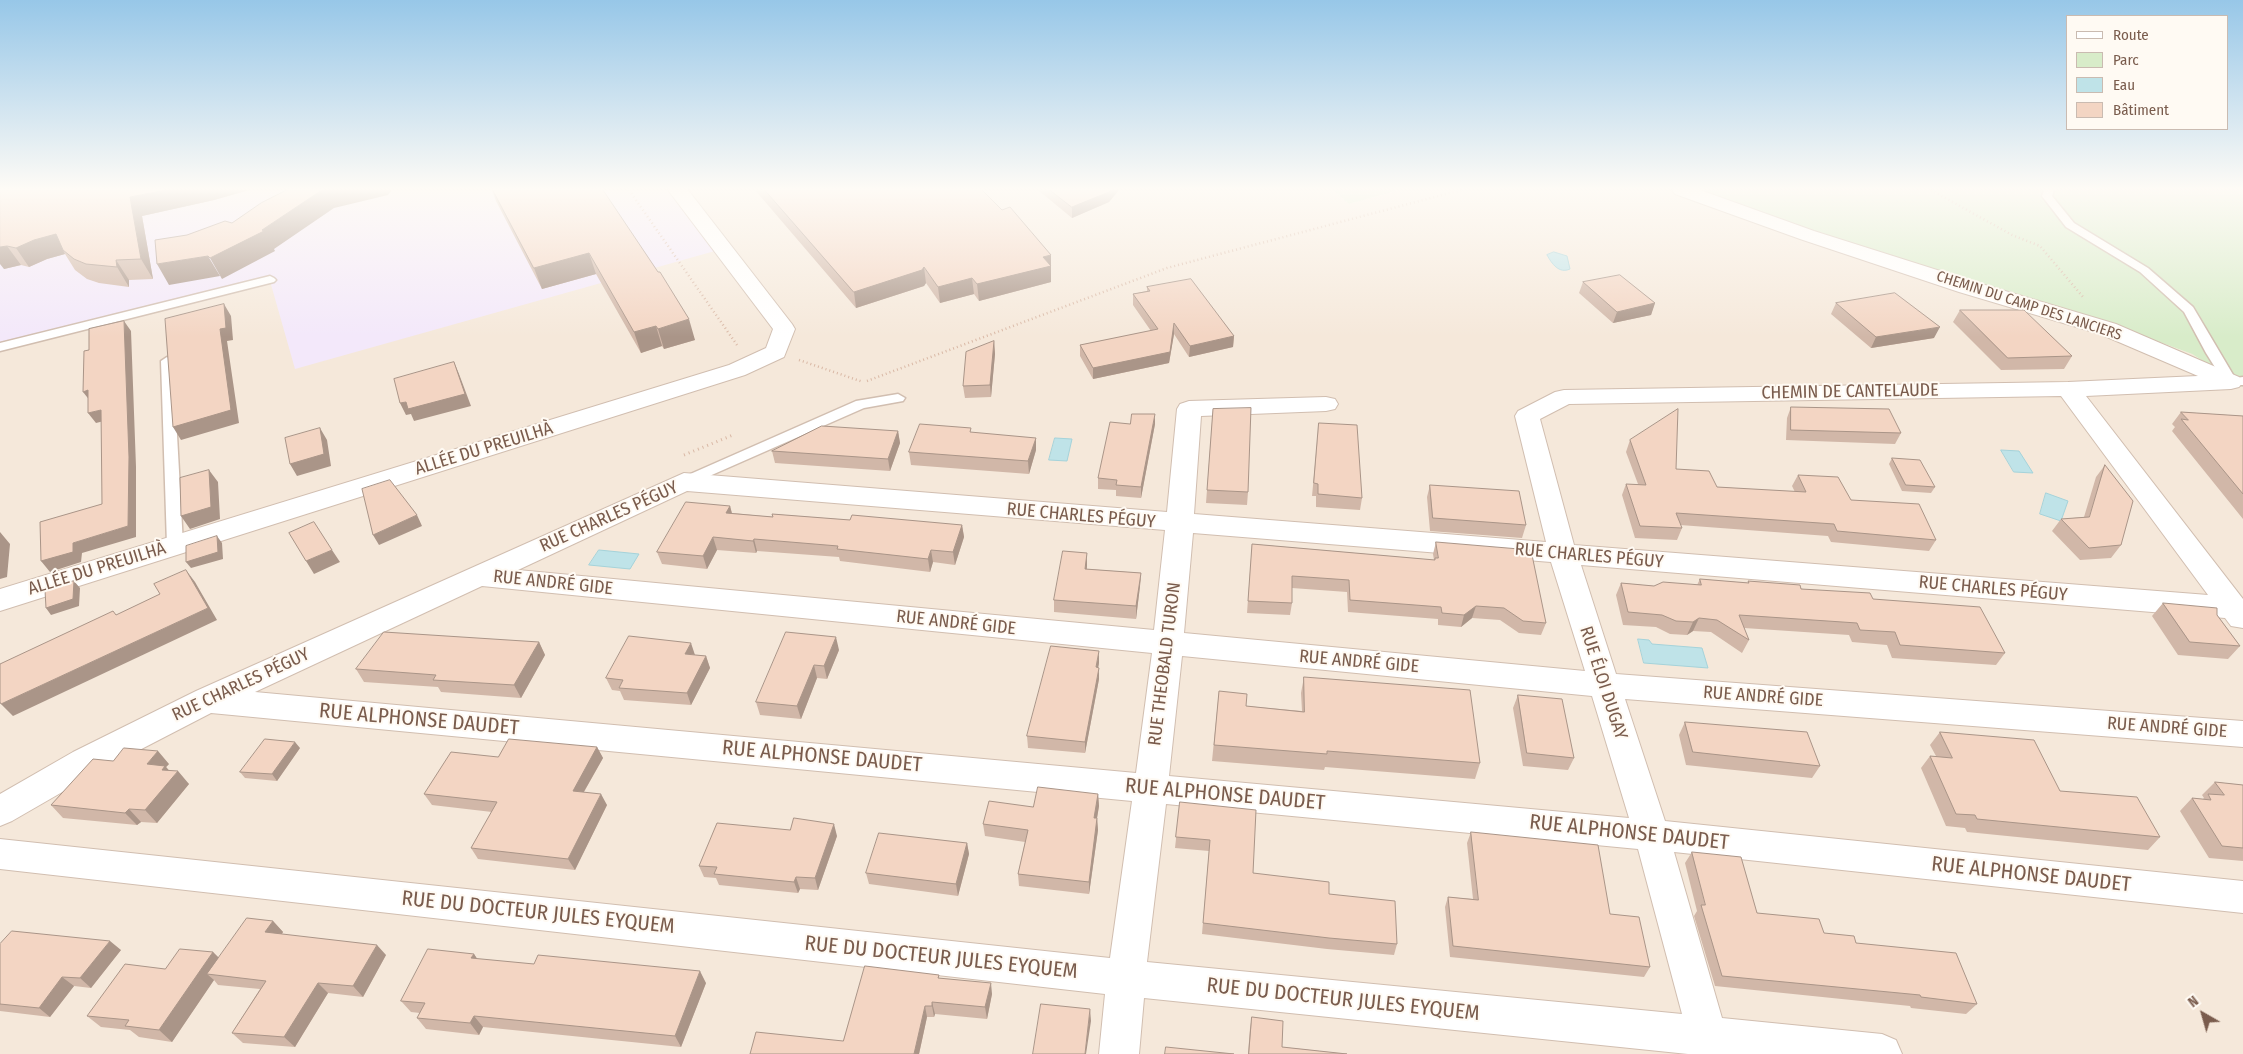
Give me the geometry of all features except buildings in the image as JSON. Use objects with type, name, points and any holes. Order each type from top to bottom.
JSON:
[{"type":"street","points":[[716,239],[784,329],[776,352]]},
{"type":"street","name":"CHEMIN DU CAMP DES LANCIERS","points":[[1820,239],[1967,287],[2108,329],[2237,381]]},
{"type":"street","name":"ALLÉE DU PREUILHÀ","points":[[0,600],[737,370],[776,352]]},
{"type":"street","name":"CHEMIN DE CANTELAUDE","points":[[1631,396],[2068,389],[2237,381]]},
{"type":"street","points":[[2068,389],[2238,614]]},
{"type":"street","name":"RUE ÉLOI DUGAY","points":[[1631,396],[1564,397],[1527,416],[1563,554],[1652,835],[1710,1045]]},
{"type":"street","name":"RUE THEOBALD TURON","points":[[1119,1054],[1125,978],[1151,788],[1168,644],[1181,524],[1189,409],[1326,404]]},
{"type":"street","name":"RUE CHARLES PÉGUY","points":[[0,810],[85,762],[207,700],[684,482],[1563,554],[2238,614]]},
{"type":"street","name":"RUE ANDRÉ GIDE","points":[[477,576],[1604,685],[2243,734]]},
{"type":"street","name":"RUE ALPHONSE DAUDET","points":[[207,700],[1652,835],[2243,898]]},
{"type":"street","name":"RUE DU DOCTEUR JULES EYQUEM","points":[[0,854],[1125,978],[1710,1045],[1882,1054]]},
{"type":"lane","points":[[2093,239],[2144,270],[2189,310],[2212,353],[2237,381]]},
{"type":"lane","points":[[0,347],[270,280]]},
{"type":"lane","points":[[167,361],[175,545]]},
{"type":"lane","points":[[684,482],[861,404],[898,398]]},
{"type":"path","points":[[663,239],[738,346],[776,352],[863,382],[1167,268],[1276,239]]},
{"type":"path","points":[[2023,239],[2040,246],[2085,299]]},
{"type":"shaded area","points":[[0,239],[1839,239],[1976,286],[2094,318],[2192,354],[2243,387],[2243,1054],[0,1054]]},
{"type":"shaded area","points":[[0,239],[715,239],[722,249],[295,369],[270,281],[0,347]]},
{"type":"green space","points":[[1839,239],[2243,239],[2243,387],[2192,354],[2094,318],[1976,286]]},
{"type":"water","points":[[1554,252],[1567,256],[1570,269],[1562,270],[1554,265],[1547,255]]},
{"type":"water","points":[[1055,438],[1072,439],[1067,461],[1049,460]]},
{"type":"water","points":[[2001,450],[2019,451],[2033,473],[2014,472]]},
{"type":"water","points":[[2046,493],[2068,501],[2061,521],[2040,514]]},
{"type":"water","points":[[599,550],[639,554],[630,569],[589,565]]},
{"type":"water","points":[[1638,639],[1649,640],[1652,644],[1702,648],[1708,668],[1644,663]]}]
